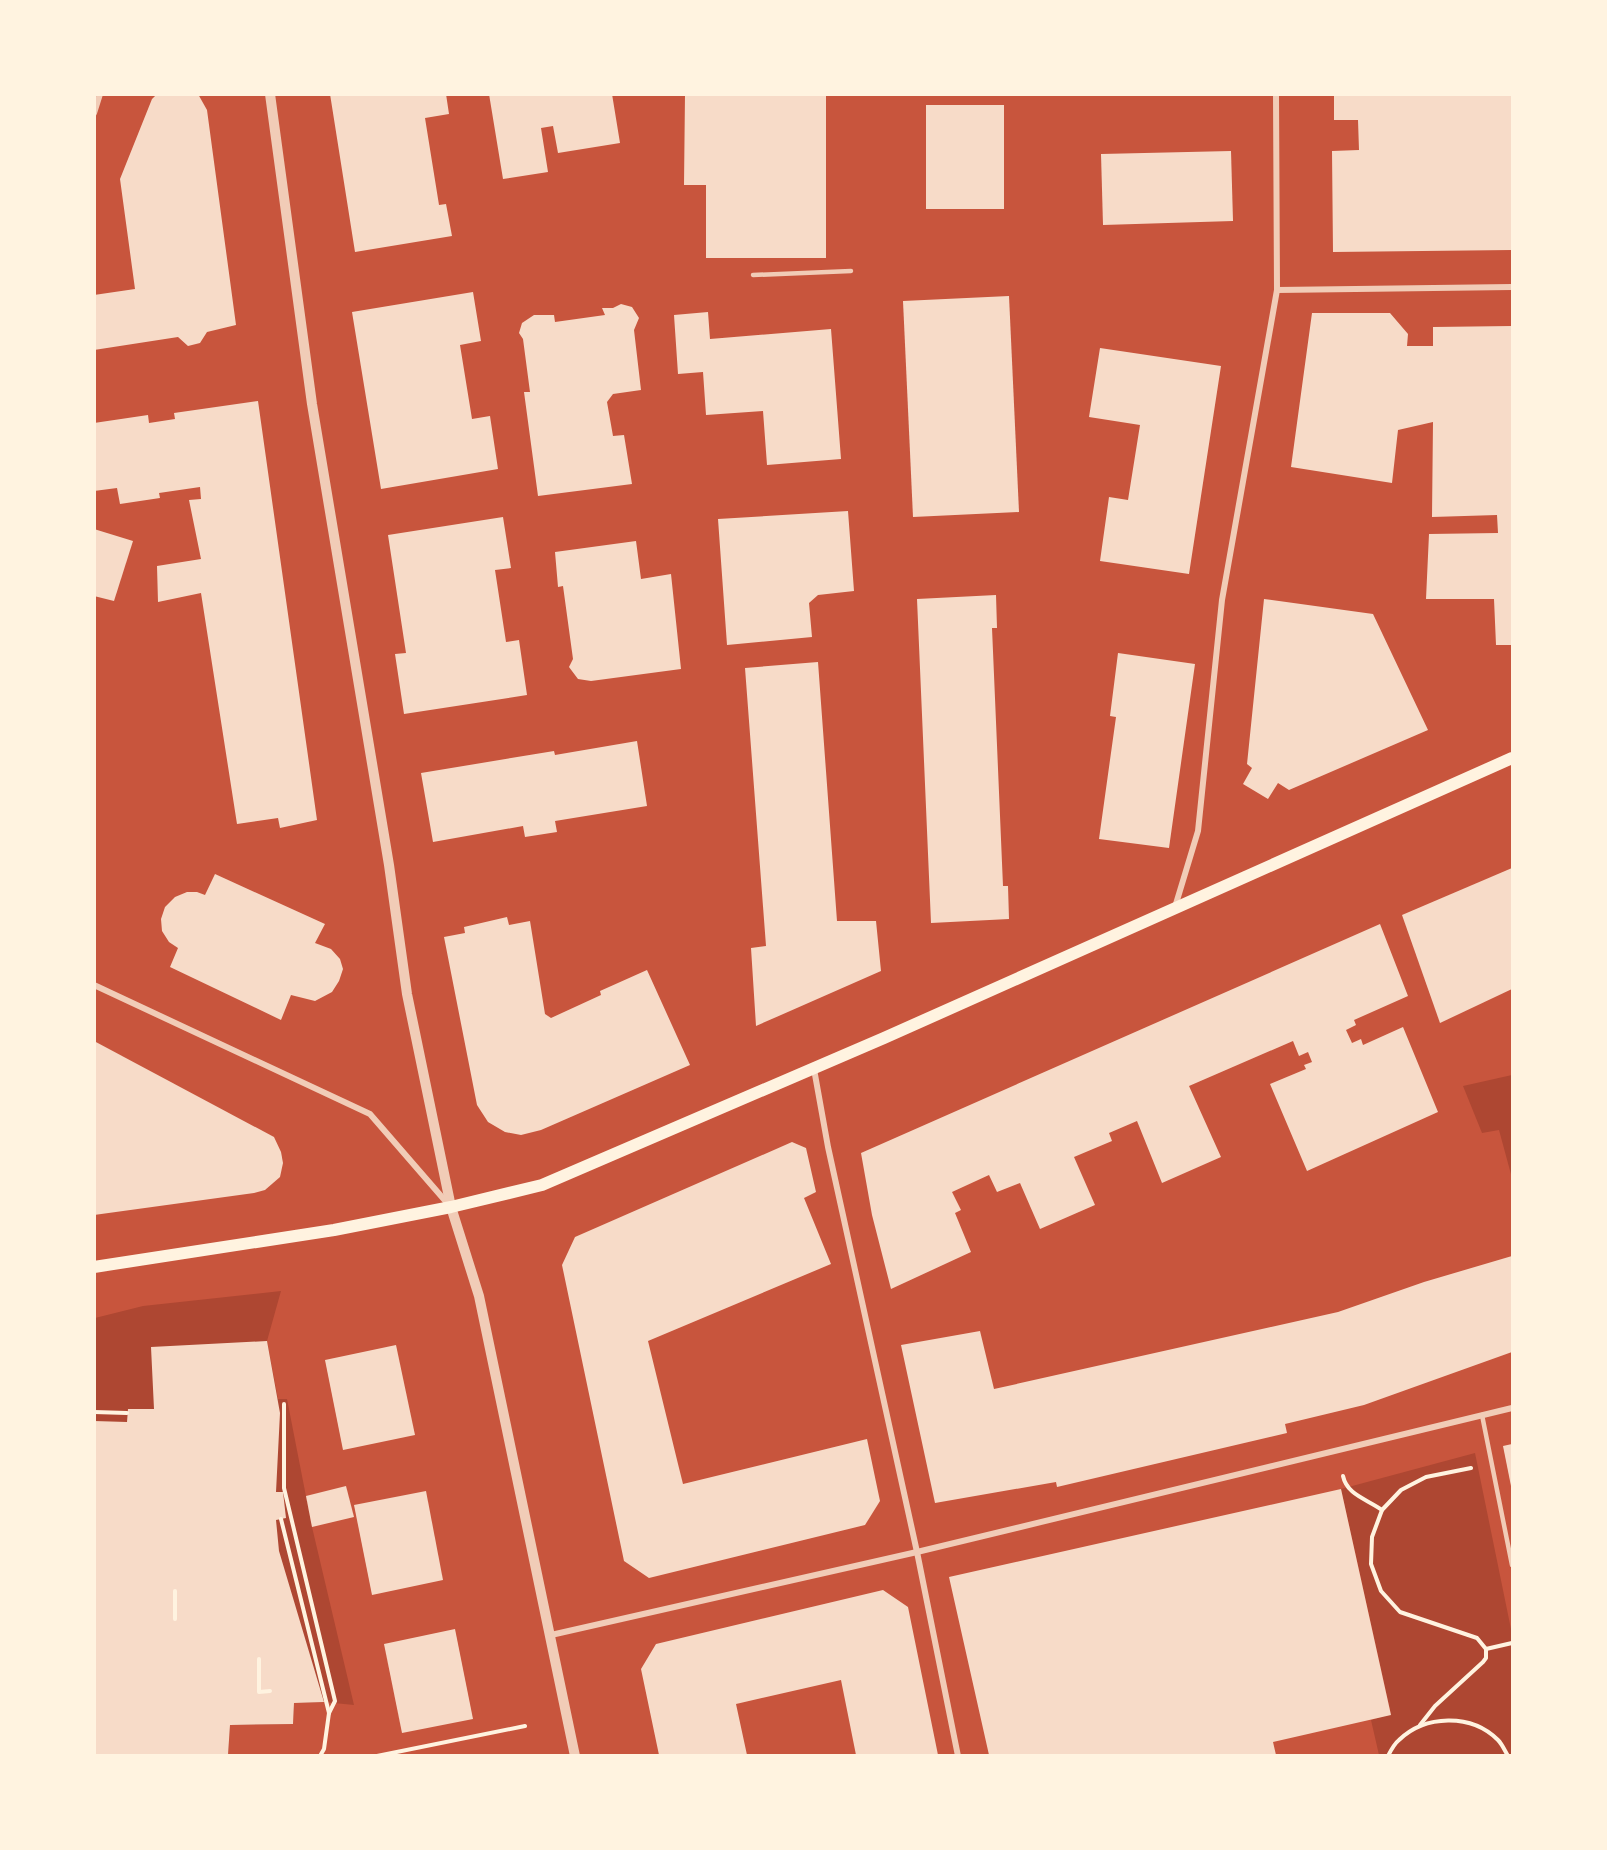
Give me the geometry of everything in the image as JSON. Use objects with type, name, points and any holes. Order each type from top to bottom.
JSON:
[{"type":"main road","points":[[94,1267],[334,1230],[451,1207],[542,1185],[814,1069],[1512,758]]},
{"type":"street","points":[[94,113],[100,94]]},
{"type":"street","points":[[270,94],[312,404],[407,994],[451,1207],[479,1296],[575,1755]]},
{"type":"street","points":[[1175,908],[1198,831],[1222,600],[1277,290],[1276,94]]},
{"type":"street","points":[[1277,290],[1512,287]]},
{"type":"street","points":[[94,985],[370,1114],[451,1207]]},
{"type":"street","points":[[814,1069],[828,1147],[917,1552],[958,1755]]},
{"type":"street","points":[[551,1635],[917,1552],[1512,1408]]},
{"type":"lane","points":[[753,275],[851,271]]},
{"type":"lane","points":[[1482,1415],[1512,1565]]},
{"type":"path","points":[[284,1404],[284,1488],[335,1701],[329,1713],[324,1749],[320,1755]]},
{"type":"path","points":[[94,1412],[127,1413]]},
{"type":"path","points":[[1388,1755],[1398,1740],[1420,1725],[1435,1706],[1483,1662],[1486,1658],[1486,1649],[1477,1638],[1400,1611],[1382,1591],[1371,1564],[1372,1537],[1382,1510],[1401,1490],[1426,1477],[1492,1464]]},
{"type":"path","points":[[1343,1476],[1345,1483],[1354,1494],[1372,1502],[1382,1510]]},
{"type":"path","points":[[281,1519],[329,1713]]},
{"type":"path","points":[[175,1591],[175,1618]]},
{"type":"path","points":[[1486,1649],[1512,1643]]},
{"type":"path","points":[[259,1659],[259,1692],[270,1691]]},
{"type":"path","points":[[1420,1725],[1448,1719],[1474,1724],[1497,1739],[1508,1755]]},
{"type":"path","points":[[377,1755],[525,1726]]},
{"type":"shaded area","points":[[1512,1075],[1512,1178],[1499,1130],[1482,1133],[1463,1086]]},
{"type":"shaded area","points":[[281,1291],[267,1341],[278,1399],[287,1399],[312,1527],[354,1705],[324,1702],[294,1703],[293,1724],[230,1725],[228,1755],[95,1756],[95,1318],[143,1306]]},
{"type":"shaded area","points":[[1475,1453],[1512,1634],[1512,1755],[1379,1755],[1371,1720],[1391,1714],[1341,1489]]},
{"type":"building","points":[[157,94],[198,94],[207,110],[236,325],[207,332],[200,343],[188,346],[178,337],[94,350],[94,295],[135,289],[120,179],[152,99]]},
{"type":"building","points":[[330,94],[446,94],[449,114],[425,118],[439,205],[446,204],[452,236],[355,252]]},
{"type":"building","points":[[489,94],[612,94],[620,143],[558,153],[553,126],[541,128],[548,172],[503,179]]},
{"type":"building","points":[[685,94],[826,94],[826,258],[706,258],[706,185],[684,185]]},
{"type":"building","points":[[1334,94],[1512,94],[1512,250],[1333,252],[1332,151],[1359,150],[1358,120],[1334,120]]},
{"type":"building","points":[[926,105],[1004,105],[1004,209],[926,209]]},
{"type":"building","points":[[1231,151],[1233,221],[1103,225],[1101,154]]},
{"type":"building","points":[[473,292],[481,341],[460,345],[472,419],[490,416],[498,469],[381,489],[352,312]]},
{"type":"building","points":[[1009,296],[1019,512],[913,517],[903,301]]},
{"type":"building","points":[[621,304],[632,307],[639,318],[634,330],[641,390],[613,394],[607,402],[613,436],[624,435],[632,484],[538,496],[524,392],[530,392],[523,339],[519,333],[522,323],[534,315],[554,315],[555,322],[605,315],[602,308],[613,308]]},
{"type":"building","points":[[708,312],[710,339],[831,329],[841,459],[767,465],[763,411],[706,415],[703,372],[678,374],[674,315]]},
{"type":"building","points":[[1312,313],[1390,313],[1408,334],[1407,346],[1433,346],[1433,327],[1512,326],[1512,645],[1496,645],[1494,599],[1426,599],[1429,534],[1498,533],[1497,515],[1432,517],[1433,422],[1398,430],[1392,483],[1291,467]]},
{"type":"building","points":[[1100,348],[1221,366],[1189,574],[1100,561],[1109,497],[1128,500],[1140,425],[1089,417]]},
{"type":"building","points":[[258,401],[317,820],[280,828],[278,818],[237,824],[201,593],[158,602],[157,566],[201,559],[189,500],[201,499],[200,487],[159,493],[160,498],[120,504],[117,488],[94,491],[94,423],[148,415],[149,423],[175,419],[174,413]]},
{"type":"building","points":[[848,511],[854,591],[818,595],[809,603],[812,637],[727,645],[718,519]]},
{"type":"building","points":[[503,517],[511,568],[495,570],[506,642],[519,640],[527,695],[404,714],[395,654],[406,653],[388,535]]},
{"type":"building","points":[[94,529],[133,541],[114,601],[94,596]]},
{"type":"building","points":[[636,541],[641,579],[671,574],[681,669],[591,681],[578,679],[569,667],[573,659],[563,586],[558,587],[555,552]]},
{"type":"building","points":[[996,595],[997,628],[992,628],[1003,886],[1008,886],[1009,919],[931,923],[917,599]]},
{"type":"building","points":[[1264,599],[1373,614],[1428,730],[1289,790],[1278,783],[1268,799],[1243,784],[1252,768],[1247,764]]},
{"type":"building","points":[[1118,653],[1195,664],[1169,848],[1099,839],[1116,717],[1110,716]]},
{"type":"building","points":[[818,662],[837,921],[876,921],[881,971],[756,1026],[751,948],[766,946],[745,668]]},
{"type":"building","points":[[637,741],[647,806],[555,821],[557,832],[525,837],[523,826],[433,842],[421,773],[554,751],[555,755]]},
{"type":"building","points":[[1512,868],[1512,989],[1440,1023],[1402,915]]},
{"type":"building","points":[[215,874],[325,924],[315,943],[331,949],[340,959],[343,969],[332,992],[315,1001],[291,995],[281,1020],[170,967],[178,948],[169,942],[162,931],[161,919],[165,907],[175,897],[187,892],[205,895]]},
{"type":"building","points":[[507,917],[509,925],[530,921],[545,1014],[551,1018],[601,995],[600,991],[647,970],[690,1065],[541,1130],[521,1135],[505,1132],[488,1122],[477,1105],[444,937],[465,933],[464,927]]},
{"type":"building","points":[[1380,924],[1408,996],[1354,1020],[1356,1025],[1346,1030],[1352,1043],[1361,1039],[1363,1045],[1403,1027],[1438,1112],[1307,1171],[1270,1084],[1306,1069],[1304,1065],[1312,1062],[1308,1052],[1299,1056],[1293,1041],[1189,1086],[1221,1157],[1162,1183],[1137,1121],[1109,1133],[1112,1141],[1074,1157],[1095,1205],[1040,1229],[1020,1183],[997,1192],[989,1175],[952,1192],[961,1210],[955,1213],[971,1252],[891,1289],[872,1215],[861,1153]]},
{"type":"building","points":[[94,1041],[274,1137],[283,1163],[280,1177],[265,1190],[254,1193],[94,1215]]},
{"type":"building","points":[[792,1142],[806,1148],[816,1192],[804,1198],[831,1264],[648,1341],[678,1464],[683,1484],[867,1439],[880,1501],[865,1525],[649,1578],[624,1561],[562,1265],[575,1237]]},
{"type":"building","points":[[1512,1256],[1512,1352],[1364,1405],[1285,1424],[1287,1433],[1057,1487],[1056,1482],[935,1503],[901,1345],[980,1331],[994,1389],[1338,1312],[1424,1282]]},
{"type":"building","points":[[267,1341],[280,1413],[276,1492],[283,1492],[286,1518],[276,1520],[279,1551],[324,1702],[294,1703],[293,1724],[230,1725],[228,1755],[94,1755],[94,1421],[127,1422],[128,1409],[154,1409],[151,1347]]},
{"type":"building","points":[[396,1345],[415,1435],[343,1450],[325,1360]]},
{"type":"building","points":[[1512,1444],[1512,1485],[1511,1486],[1503,1446]]},
{"type":"building","points":[[346,1486],[354,1517],[312,1527],[306,1496]]},
{"type":"building","points":[[1341,1489],[1391,1715],[1273,1742],[1276,1755],[989,1755],[949,1577]]},
{"type":"building","points":[[426,1491],[443,1580],[372,1595],[354,1505]]},
{"type":"building","points":[[883,1590],[908,1607],[938,1755],[856,1755],[841,1680],[736,1704],[747,1755],[659,1755],[641,1669],[656,1644]]},
{"type":"building","points":[[455,1629],[473,1719],[402,1733],[384,1644]]}]
